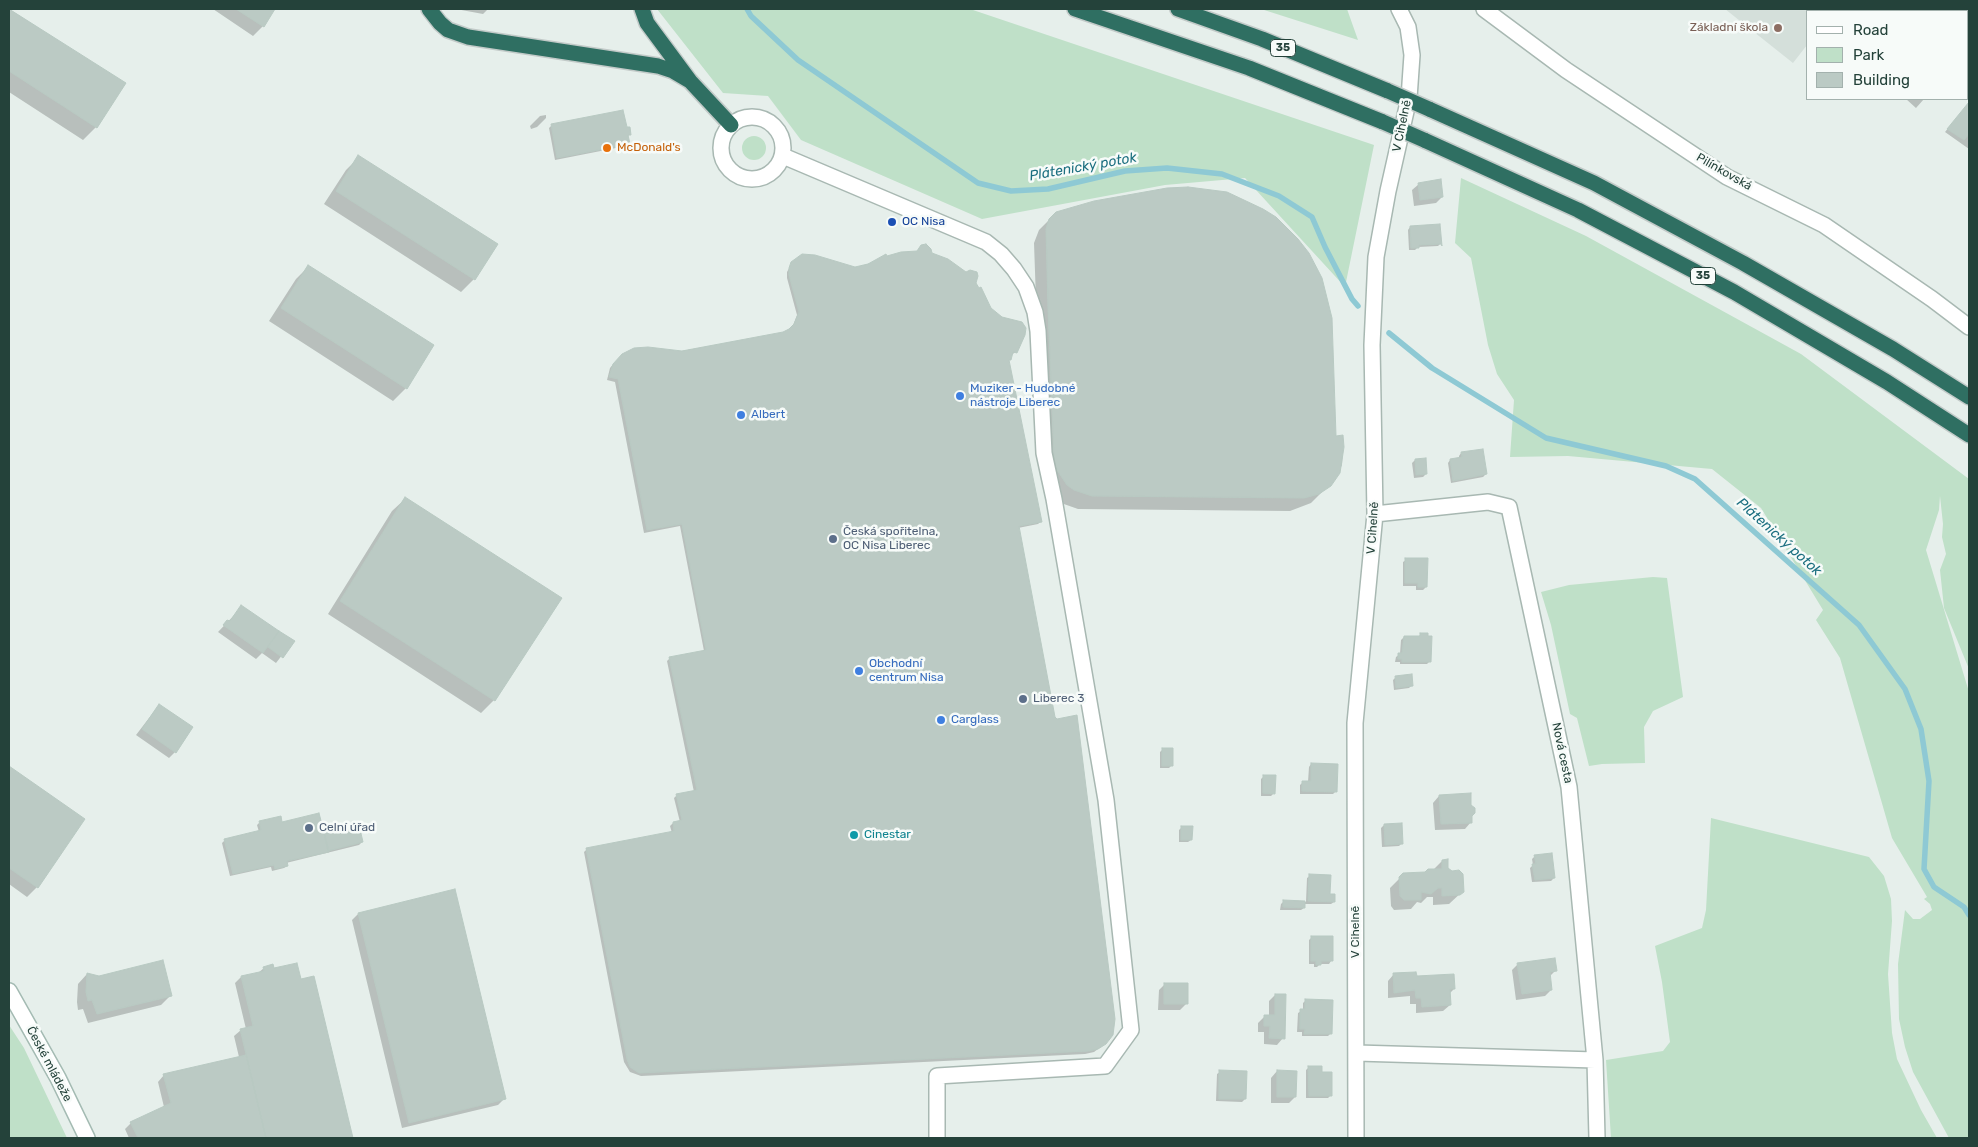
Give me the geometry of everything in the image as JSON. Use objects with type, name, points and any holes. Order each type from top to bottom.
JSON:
[{"type":"highway","points":[[429,9],[448,30],[468,37],[658,66],[673,71],[690,81]]},
{"type":"highway","points":[[642,9],[647,23],[690,81],[731,125]]},
{"type":"highway","name":"35","points":[[1075,9],[1249,68],[1383,122],[1578,210],[1734,292],[1887,382],[1969,435]]},
{"type":"highway","name":"35","points":[[1178,9],[1262,39],[1388,91],[1585,179],[1751,268],[1893,349],[1969,397]]},
{"type":"street","name":"V Cihelně","points":[[1356,1138],[1355,723],[1375,514],[1372,345],[1376,257],[1408,98],[1412,55],[1408,27],[1399,9]]},
{"type":"street","name":"Pilínkovská","points":[[1484,9],[1566,70],[1719,172],[1824,225],[1932,299],[1969,327]]},
{"type":"street","points":[[759,118],[769,121],[782,136],[783,156],[771,174],[761,179],[752,180],[736,175],[723,161],[721,142],[725,132],[740,119],[759,118]]},
{"type":"street","points":[[783,156],[986,242],[1001,254],[1026,287],[1035,312],[1038,331],[1044,453],[1054,499],[1106,800],[1131,1030],[1105,1066],[937,1076],[937,1138]]},
{"type":"street","name":"Nová cesta","points":[[1375,514],[1488,502],[1509,507],[1570,787],[1594,1060],[1597,1138]]},
{"type":"street","name":"České mládeže","points":[[9,991],[58,1078],[87,1138]]},
{"type":"street","points":[[1357,1053],[1594,1060]]},
{"type":"shaded area","name":"Základní škola","points":[[1725,9],[1836,9],[1806,10],[1806,46],[1793,63]]},
{"type":"green space","points":[[657,9],[970,9],[1374,145],[1345,287],[1245,178],[1165,185],[982,219],[801,140],[768,96],[723,93]]},
{"type":"green space","points":[[1261,9],[1347,9],[1358,40]]},
{"type":"green space","points":[[754,136],[759,137],[765,143],[765,153],[759,159],[754,160],[749,159],[743,153],[742,148],[743,143],[749,137]]},
{"type":"green space","points":[[1461,178],[1586,236],[1801,354],[1969,479],[1969,669],[1944,608],[1940,570],[1946,554],[1942,537],[1943,524],[1940,496],[1939,510],[1926,550],[1969,692],[1969,1138],[1949,1138],[1913,1072],[1905,1047],[1899,1019],[1898,964],[1905,910],[1913,919],[1920,919],[1932,910],[1930,904],[1924,899],[1927,897],[1892,838],[1840,658],[1816,620],[1823,610],[1761,508],[1712,469],[1568,456],[1510,457],[1514,400],[1497,374],[1488,345],[1471,258],[1455,243]]},
{"type":"green space","points":[[1653,577],[1667,578],[1683,697],[1653,711],[1644,727],[1645,763],[1589,766],[1577,718],[1570,714],[1551,625],[1541,592],[1569,585]]},
{"type":"green space","points":[[1711,818],[1869,857],[1884,876],[1891,899],[1892,921],[1888,974],[1892,1033],[1897,1059],[1921,1110],[1937,1138],[1611,1138],[1606,1060],[1663,1051],[1670,1042],[1655,946],[1702,928],[1706,910]]},
{"type":"green space","points":[[9,1025],[24,1048],[67,1138],[9,1138]]},
{"type":"building","points":[[9,9],[126,83],[97,128],[9,71]]},
{"type":"building","points":[[236,9],[275,9],[264,27]]},
{"type":"building","points":[[1839,9],[1865,9],[1864,10]]},
{"type":"building","points":[[1969,102],[1969,134],[1964,140],[1947,129]]},
{"type":"building","points":[[623,110],[627,127],[630,127],[631,135],[628,135],[630,144],[557,158],[551,124]]},
{"type":"building","points":[[358,155],[498,244],[475,280],[336,191]]},
{"type":"building","points":[[1441,179],[1443,197],[1420,200],[1418,183]]},
{"type":"building","points":[[1188,187],[1227,192],[1276,217],[1309,253],[1322,278],[1332,318],[1336,436],[1343,435],[1344,447],[1340,473],[1331,486],[1319,494],[1304,498],[1092,496],[1074,490],[1067,485],[1057,470],[1054,459],[1048,308],[1046,229],[1049,219],[1056,212],[1094,201],[1167,188]]},
{"type":"building","points":[[1440,224],[1442,246],[1441,244],[1419,245],[1419,248],[1411,248],[1410,226]]},
{"type":"building","name":"Obchodní centrum Nisa","points":[[926,244],[932,253],[948,259],[966,272],[970,270],[977,272],[976,283],[979,288],[981,287],[991,308],[1002,317],[1022,322],[1026,328],[1017,353],[1013,352],[1011,360],[1009,360],[1042,522],[1019,526],[1055,717],[1057,719],[1077,715],[1115,1019],[1113,1035],[1106,1044],[1098,1049],[1088,1051],[639,1073],[630,1067],[627,1059],[586,848],[674,831],[673,822],[682,820],[676,794],[697,790],[669,657],[706,650],[682,524],[647,530],[618,379],[609,377],[613,364],[622,354],[634,348],[648,347],[682,351],[783,332],[789,329],[794,324],[799,312],[789,275],[789,268],[791,262],[802,254],[815,255],[855,267],[868,264],[886,254],[887,256],[901,252],[917,251],[921,245]]},
{"type":"building","points":[[308,265],[434,345],[407,389],[281,308]]},
{"type":"building","points":[[1483,449],[1487,474],[1453,481],[1450,459],[1462,457],[1461,452]]},
{"type":"building","points":[[1426,458],[1427,474],[1416,475],[1415,459]]},
{"type":"building","points":[[405,497],[562,598],[495,701],[340,601]]},
{"type":"building","points":[[1405,558],[1428,558],[1427,587],[1418,587],[1418,583],[1405,583]]},
{"type":"building","points":[[241,605],[279,631],[263,653],[223,625],[227,620],[230,621]]},
{"type":"building","points":[[279,631],[295,641],[283,658],[268,647]]},
{"type":"building","points":[[1420,633],[1428,633],[1428,636],[1432,636],[1431,662],[1402,662],[1402,659],[1398,659],[1398,653],[1402,653],[1404,636],[1420,636]]},
{"type":"building","points":[[1412,674],[1413,686],[1396,688],[1395,676]]},
{"type":"building","points":[[159,704],[193,727],[176,753],[142,729]]},
{"type":"building","points":[[1162,748],[1173,748],[1173,766],[1162,766]]},
{"type":"building","points":[[1311,763],[1338,764],[1337,792],[1302,791],[1302,781],[1311,781]]},
{"type":"building","points":[[9,766],[85,819],[38,888],[9,868]]},
{"type":"building","points":[[1263,775],[1276,775],[1275,794],[1263,793]]},
{"type":"building","points":[[1471,793],[1471,805],[1475,808],[1472,823],[1441,824],[1439,795]]},
{"type":"building","points":[[319,813],[329,852],[287,861],[288,866],[275,869],[274,865],[233,874],[224,839],[261,830],[259,821],[281,816],[282,822]]},
{"type":"building","points":[[1402,823],[1403,844],[1385,845],[1384,824]]},
{"type":"building","points":[[359,825],[363,842],[328,851],[324,833]]},
{"type":"building","points":[[1181,826],[1193,826],[1192,840],[1181,840]]},
{"type":"building","points":[[1552,853],[1555,878],[1535,880],[1532,864],[1536,864],[1534,855]]},
{"type":"building","points":[[1448,859],[1448,868],[1452,871],[1459,870],[1463,874],[1464,892],[1460,895],[1442,896],[1442,888],[1438,888],[1431,894],[1421,892],[1421,900],[1404,900],[1400,896],[1399,877],[1403,873],[1442,869],[1442,860]]},
{"type":"building","points":[[1309,874],[1331,875],[1330,894],[1335,894],[1335,902],[1308,901]]},
{"type":"building","points":[[455,889],[506,1099],[409,1123],[358,913]]},
{"type":"building","points":[[1283,900],[1305,901],[1305,908],[1283,907]]},
{"type":"building","points":[[1311,936],[1333,936],[1333,961],[1321,961],[1321,965],[1316,965],[1316,961],[1311,961]]},
{"type":"building","points":[[1555,958],[1557,971],[1550,972],[1552,990],[1522,994],[1517,963]]},
{"type":"building","points":[[163,960],[172,996],[97,1014],[92,1000],[88,1001],[86,992],[87,973],[99,976]]},
{"type":"building","points":[[297,963],[301,979],[314,976],[353,1138],[266,1138],[240,1029],[253,1026],[241,976],[264,971],[263,967],[273,964],[274,968]]},
{"type":"building","points":[[1416,972],[1417,976],[1454,974],[1455,989],[1450,989],[1451,1005],[1422,1007],[1421,998],[1416,998],[1415,990],[1394,993],[1393,973]]},
{"type":"building","points":[[1164,983],[1188,983],[1188,1004],[1164,1004]]},
{"type":"building","points":[[1275,994],[1286,994],[1285,1039],[1269,1038],[1270,1026],[1264,1026],[1264,1015],[1275,1015]]},
{"type":"building","points":[[1305,999],[1333,1000],[1332,1034],[1304,1034],[1305,1029],[1300,1029],[1300,1009],[1305,1009]]},
{"type":"building","points":[[246,1055],[266,1138],[138,1138],[130,1122],[171,1103],[163,1074]]},
{"type":"building","points":[[1308,1066],[1322,1066],[1322,1072],[1332,1072],[1332,1096],[1309,1096]]},
{"type":"building","points":[[1219,1070],[1247,1071],[1246,1099],[1219,1099]]},
{"type":"building","points":[[1277,1070],[1297,1071],[1296,1097],[1277,1097]]},
{"type":"waterway","name":"Plátenický potok","points":[[747,9],[751,16],[798,60],[978,183],[1011,191],[1048,189],[1125,171],[1167,168],[1222,174],[1279,196],[1312,217],[1325,247],[1352,299],[1358,306]]},
{"type":"waterway","name":"Plátenický potok","points":[[1389,333],[1432,368],[1546,438],[1666,466],[1695,479],[1859,625],[1905,689],[1921,729],[1929,781],[1924,869],[1934,887],[1964,907],[1969,915]]},
{"type":"place","name":"Základní škola","points":[[1778,28]]},
{"type":"place","name":"McDonald's","points":[[607,148]]},
{"type":"place","name":"OC Nisa","points":[[892,222]]},
{"type":"place","name":"Muziker - Hudobné nástroje Liberec","points":[[960,396]]},
{"type":"place","name":"Albert","points":[[741,415]]},
{"type":"place","name":"Česká spořitelna, OC Nisa Liberec","points":[[833,539]]},
{"type":"place","name":"Obchodní centrum Nisa","points":[[859,671]]},
{"type":"place","name":"Liberec 3","points":[[1023,699]]},
{"type":"place","name":"Carglass","points":[[941,720]]},
{"type":"place","name":"Celní úřad","points":[[309,828]]},
{"type":"place","name":"Cinestar","points":[[854,835]]}]
